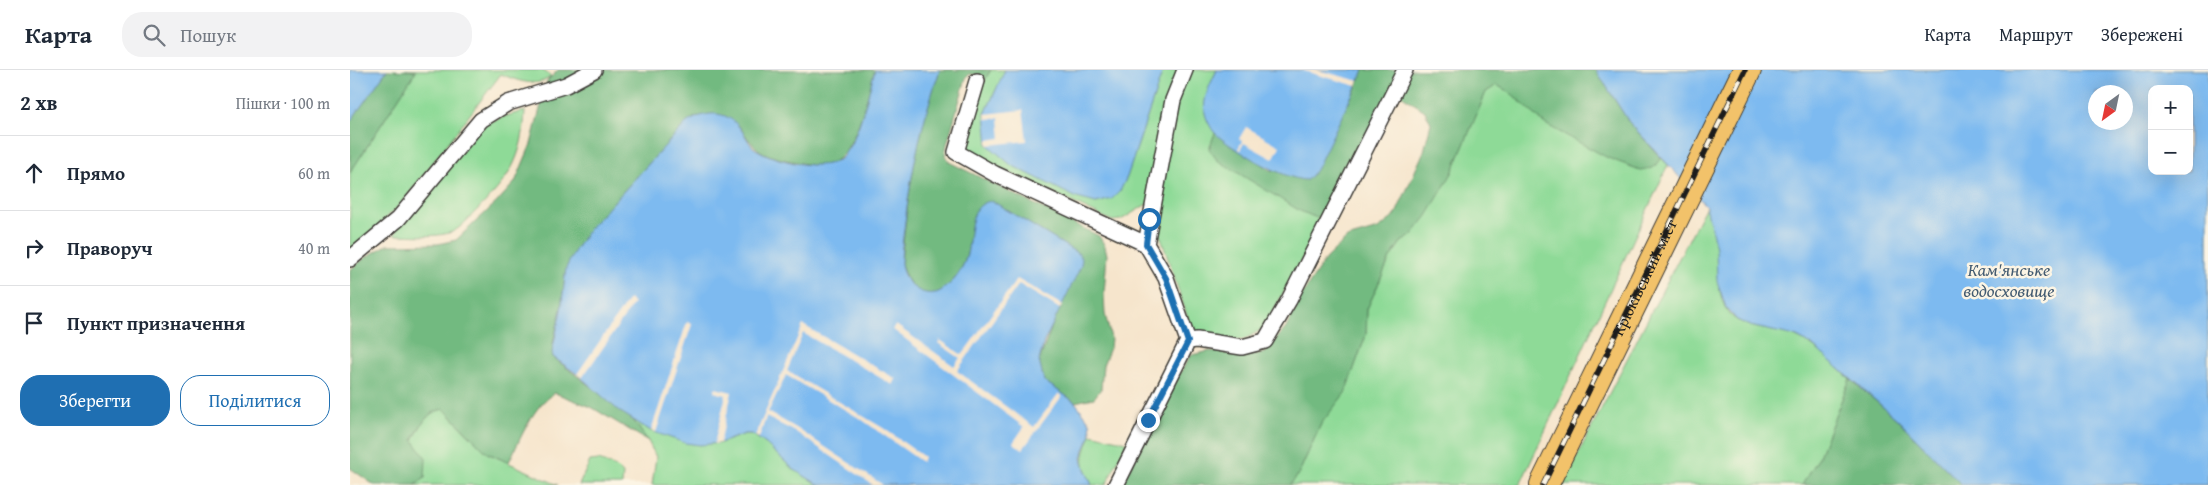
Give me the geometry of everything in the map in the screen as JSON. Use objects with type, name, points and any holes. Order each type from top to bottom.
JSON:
[{"type":"highway","name":"Крюківський міст","points":[[1544,485],[1747,70]]},
{"type":"street","points":[[350,259],[398,219],[481,120],[508,103],[566,85],[594,70]]},
{"type":"street","points":[[1146,244],[1173,100],[1185,70]]},
{"type":"street","points":[[1188,342],[1197,340],[1242,347],[1265,341],[1289,300],[1405,70]]},
{"type":"street","points":[[977,81],[956,152],[995,174],[1146,244],[1166,278],[1188,342],[1116,485]]},
{"type":"green space","points":[[387,70],[416,71],[350,173],[350,122]]},
{"type":"green space","points":[[405,70],[542,70],[551,76],[546,80],[533,83],[520,81],[501,74],[402,203],[350,253],[350,173],[416,71]]},
{"type":"green space","points":[[558,70],[875,70],[859,123],[846,149],[838,159],[820,166],[773,157],[760,151],[739,126],[697,116],[686,123],[589,229],[566,268],[561,310],[553,343],[553,357],[633,420],[648,441],[591,407],[555,393],[540,405],[534,414],[509,462],[487,453],[444,409],[428,416],[413,440],[426,458],[425,478],[415,485],[374,485],[350,468],[350,270],[366,257],[387,245],[438,244],[456,240],[497,202],[515,182],[531,144],[547,81]]},
{"type":"green space","points":[[940,70],[991,70],[985,79],[979,75],[970,74],[966,78],[947,144],[945,155],[949,162],[1099,236],[1105,246],[1107,255],[1104,294],[1105,314],[1111,338],[1110,348],[1103,365],[1101,389],[1094,398],[1075,402],[1044,381],[1039,361],[1079,254],[992,201],[974,215],[966,258],[952,282],[944,289],[934,293],[925,293],[916,289],[908,280],[901,265],[906,215],[919,141]]},
{"type":"green space","points":[[991,70],[1005,70],[985,114],[987,129],[1096,203],[1115,195],[1127,177],[1163,70],[1217,70],[1207,94],[1206,102],[1208,116],[1215,133],[1209,149],[1326,216],[1264,328],[1245,339],[1231,341],[1195,333],[1190,325],[1159,232],[1159,212],[1147,204],[1121,220],[1112,221],[969,154],[969,134],[974,110],[977,99]]},
{"type":"green space","points":[[1364,70],[1596,70],[1629,122],[1661,158],[1653,168],[1640,170],[1608,158],[1545,124],[1512,94],[1497,85],[1486,92],[1452,173],[1427,216],[1411,236],[1401,242],[1390,258],[1367,309],[1366,335],[1345,393],[1321,424],[1298,475],[1290,485],[1121,485],[1191,355],[1210,351],[1238,355],[1264,353],[1286,328],[1302,295],[1326,258],[1347,238],[1378,229],[1395,216],[1424,151],[1431,123],[1425,111],[1392,89],[1326,216],[1317,218],[1300,211],[1217,160],[1209,149],[1215,133],[1270,170],[1311,176]]},
{"type":"green space","points":[[1497,85],[1512,94],[1545,124],[1653,168],[1661,158],[1668,165],[1520,485],[1290,485],[1298,475],[1321,424],[1353,371],[1366,335],[1367,309],[1390,258],[1401,242],[1411,236],[1452,173],[1486,92]]},
{"type":"green space","points":[[525,111],[521,142],[512,167],[497,189],[465,223],[452,232],[445,234],[431,236],[394,235],[400,223],[478,127],[502,117]]},
{"type":"green space","points":[[1706,206],[1715,242],[1720,292],[1725,307],[1731,315],[1747,325],[1787,334],[1804,341],[1825,356],[1850,379],[1818,459],[1802,485],[1562,485]]},
{"type":"green space","points":[[1850,379],[1898,420],[1962,485],[1802,485],[1818,459]]},
{"type":"green space","points":[[444,409],[487,453],[558,485],[415,485],[425,478],[413,441],[428,416]]},
{"type":"green space","points":[[633,420],[651,431],[665,435],[720,443],[745,434],[752,434],[793,469],[819,485],[652,485],[656,457],[648,441]]},
{"type":"green space","points":[[1091,434],[1127,442],[1106,485],[1092,485],[1084,464],[1084,454]]},
{"type":"green space","points":[[599,460],[616,467],[623,474],[622,485],[579,485],[590,461]]},
{"type":"water","points":[[350,70],[387,70],[350,122]]},
{"type":"water","points":[[875,70],[940,70],[928,105],[919,141],[902,245],[902,269],[907,280],[916,289],[922,292],[936,293],[953,281],[961,270],[966,258],[974,215],[984,203],[992,201],[1079,254],[1082,259],[1081,266],[1044,342],[1039,361],[1044,381],[1075,402],[1090,422],[1091,434],[1082,459],[1092,485],[819,485],[793,469],[752,434],[745,434],[720,443],[700,445],[685,443],[651,431],[619,411],[577,374],[553,357],[552,352],[561,310],[566,268],[574,252],[589,229],[686,123],[707,114],[722,115],[734,122],[742,130],[753,147],[772,157],[798,164],[812,165],[835,162],[843,156],[854,137]]},
{"type":"water","points":[[1005,70],[1163,70],[1127,177],[1120,191],[1112,199],[1096,203],[1077,198],[1011,165],[988,145],[985,114]]},
{"type":"water","points":[[1217,70],[1364,70],[1316,170],[1307,180],[1286,175],[1259,163],[1233,147],[1214,132],[1206,118],[1204,107],[1208,91]]},
{"type":"water","name":"Кам'янське водосховище","points":[[1596,70],[2208,70],[2208,485],[1962,485],[1898,420],[1812,345],[1795,336],[1750,326],[1737,320],[1726,308],[1717,281],[1716,248],[1706,206],[1629,122]]},
{"type":"pier","points":[[1301,70],[1317,70],[1359,81],[1357,86]]},
{"type":"pier","points":[[1023,110],[1027,141],[988,145],[988,140],[1001,138],[999,118],[986,119],[985,114]]},
{"type":"pier","points":[[1246,127],[1280,146],[1273,159],[1244,143],[1240,150],[1238,149],[1242,141],[1239,139]]},
{"type":"pier","points":[[1017,279],[1062,305],[1060,309],[1019,284],[957,371],[1034,427],[1059,393],[1062,396],[1023,449],[1013,443],[1024,427],[892,329],[896,325],[954,366],[960,358],[938,343],[940,340],[962,355]]},
{"type":"pier","points":[[629,299],[634,303],[582,378],[577,374]]},
{"type":"pier","points":[[687,322],[692,324],[656,432],[651,431]]},
{"type":"pier","points":[[803,325],[896,379],[893,385],[803,333],[787,371],[883,428],[924,457],[922,462],[861,419],[786,375],[768,412],[883,485],[873,485],[796,432],[766,417],[759,438],[755,436]]},
{"type":"pier","points":[[715,388],[732,392],[720,443],[714,444],[726,395],[714,392]]},
{"type":"railway","points":[[1543,485],[1745,70]]},
{"type":"route","points":[[1148,420],[1188,342],[1166,278],[1146,244],[1149,219]]}]
